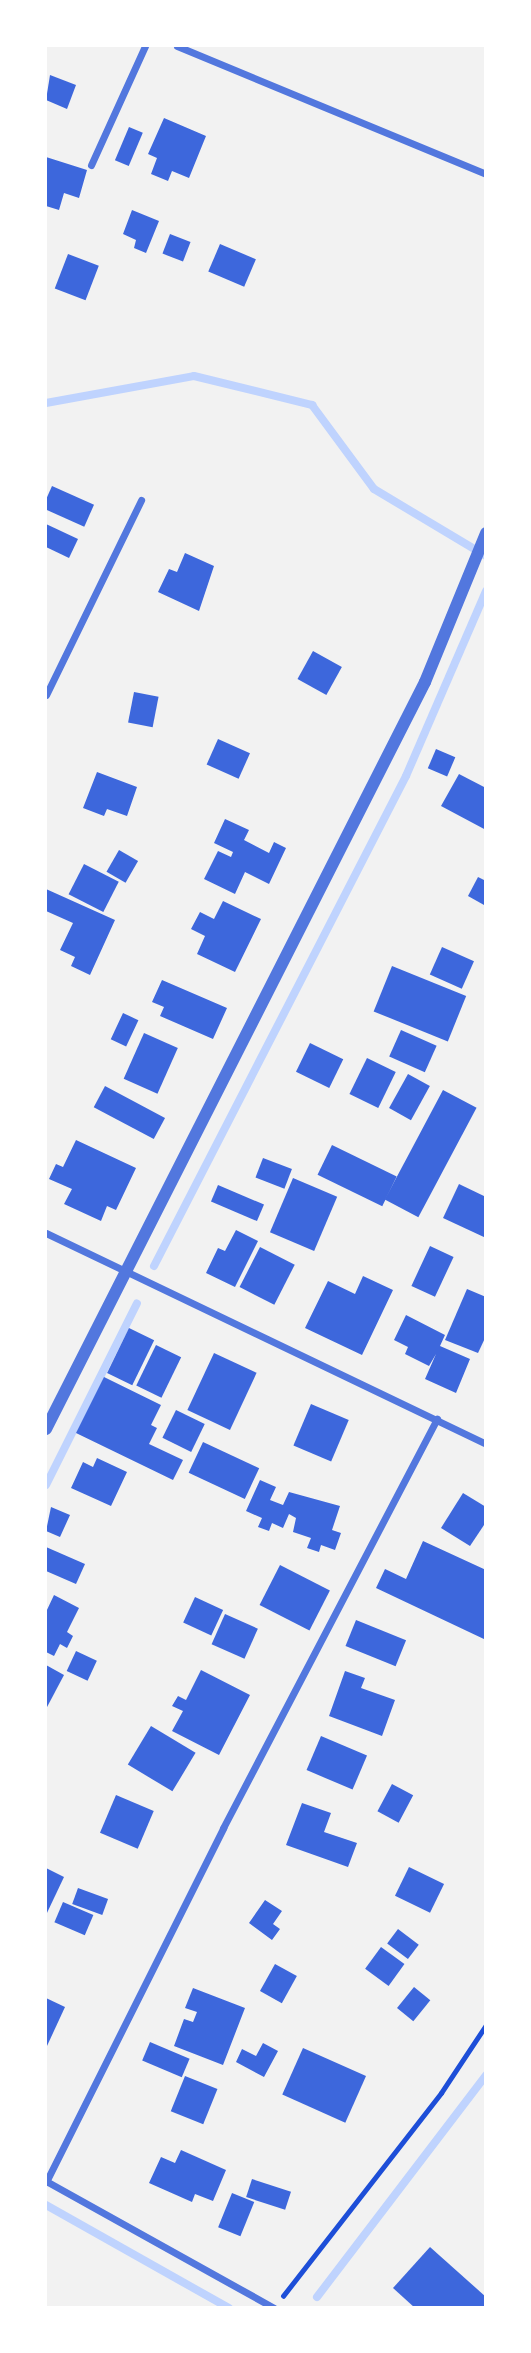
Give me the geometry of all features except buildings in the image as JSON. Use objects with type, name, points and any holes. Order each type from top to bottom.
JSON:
[{"type":"street","points":[[91,165],[145,46]]},
{"type":"street","points":[[177,46],[485,174]]},
{"type":"street","points":[[46,695],[141,500]]},
{"type":"street","points":[[46,1429],[425,682],[484,536]]},
{"type":"street","points":[[46,1233],[124,1274],[438,1418],[485,1444]]},
{"type":"street","points":[[274,2308],[46,2181],[223,1828],[438,1418]]},
{"type":"path","points":[[274,2308],[441,2093],[485,2025]]},
{"type":"waterway","points":[[46,403],[194,376],[312,405],[374,489],[486,556]]},
{"type":"waterway","points":[[154,1266],[406,776],[486,591]]},
{"type":"waterway","points":[[46,1485],[137,1303]]},
{"type":"waterway","points":[[317,2297],[486,2075]]},
{"type":"waterway","points":[[46,2205],[229,2308]]}]
